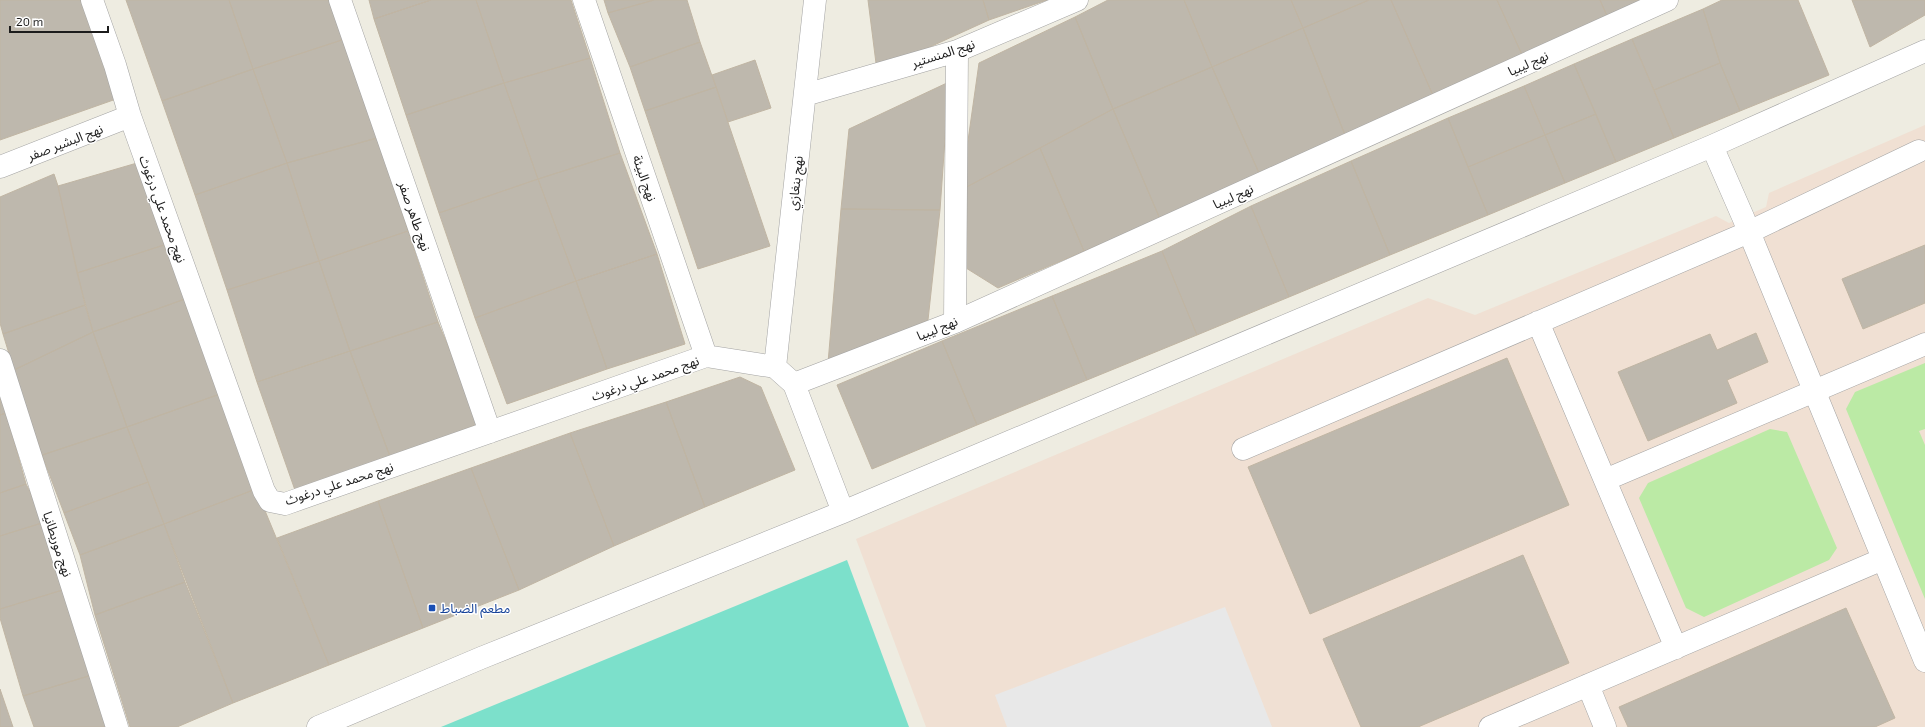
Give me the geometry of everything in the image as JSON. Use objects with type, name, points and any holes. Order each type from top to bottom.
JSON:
[{"type":"street","name":"نهج محمد علي درغوث","points":[[92,0],[115,65],[130,116],[264,491],[270,502],[285,504],[706,356],[775,367]]},
{"type":"street","name":"نهج طاهر صفر","points":[[340,0],[490,432]]},
{"type":"street","name":"نهج البيئة","points":[[584,0],[706,356]]},
{"type":"street","name":"نهج بنغازي","points":[[775,367],[815,0]]},
{"type":"street","name":"نهج المنستير","points":[[805,95],[956,51],[1077,0]]},
{"type":"street","name":"نهج ليبيا","points":[[794,384],[955,322],[1667,0]]},
{"type":"street","points":[[955,322],[956,51]]},
{"type":"street","points":[[318,727],[481,658],[843,512],[1712,146],[1925,51]]},
{"type":"street","name":"نهج البشير صفر","points":[[0,167],[130,116]]},
{"type":"street","points":[[1712,146],[1815,391],[1925,661]]},
{"type":"street","points":[[1243,449],[1749,232],[1920,151]]},
{"type":"street","points":[[1538,322],[1676,648]]},
{"type":"street","points":[[1605,480],[1925,344]]},
{"type":"street","name":"نهج موريطانيا","points":[[0,360],[117,727]]},
{"type":"street","points":[[775,367],[794,384],[843,512]]},
{"type":"street","points":[[1490,727],[1883,559]]},
{"type":"street","points":[[1588,685],[1605,727]]},
{"type":"shaded area","points":[[1925,125],[1925,727],[926,727],[856,539],[1428,298],[1475,315],[1716,216],[1729,223],[1766,207],[1769,193]]},
{"type":"shaded area","points":[[847,560],[909,727],[441,727]]},
{"type":"shaded area","points":[[1225,607],[1272,727],[1007,727],[995,695]]},
{"type":"green space","points":[[1925,363],[1925,429],[1919,431],[1925,445],[1925,599],[1846,409],[1855,392]]},
{"type":"green space","points":[[1770,429],[1787,432],[1837,548],[1829,560],[1704,617],[1686,608],[1639,498],[1648,483]]},
{"type":"building","points":[[0,0],[84,0],[119,98],[0,140]]},
{"type":"building","points":[[126,0],[229,0],[253,69],[162,101]]},
{"type":"building","points":[[229,0],[331,0],[345,39],[253,69]]},
{"type":"building","points":[[369,0],[431,0],[374,19]]},
{"type":"building","points":[[431,0],[476,0],[504,83],[406,115],[374,19]]},
{"type":"building","points":[[476,0],[571,0],[590,58],[504,83]]},
{"type":"building","points":[[604,0],[654,0],[608,13]]},
{"type":"building","points":[[654,0],[687,0],[700,42],[630,67],[608,13]]},
{"type":"building","points":[[868,0],[983,0],[989,20],[877,71]]},
{"type":"building","points":[[983,0],[1047,0],[989,20]]},
{"type":"building","points":[[1108,0],[1184,0],[1212,67],[1113,109],[1075,17]]},
{"type":"building","points":[[1184,0],[1291,0],[1303,28],[1212,67]]},
{"type":"building","points":[[1291,0],[1369,0],[1303,28]]},
{"type":"building","points":[[1369,0],[1391,0],[1435,100],[1345,135],[1303,28]]},
{"type":"building","points":[[1391,0],[1497,0],[1524,59],[1435,100]]},
{"type":"building","points":[[1497,0],[1600,0],[1607,16],[1524,59]]},
{"type":"building","points":[[1600,0],[1645,0],[1607,16]]},
{"type":"building","points":[[1722,0],[1798,0],[1829,75],[1740,111],[1720,63],[1703,9]]},
{"type":"building","points":[[1852,0],[1925,0],[1925,15],[1870,47]]},
{"type":"building","points":[[1703,9],[1720,63],[1654,90],[1632,39]]},
{"type":"building","points":[[1075,17],[1113,109],[961,190],[979,63]]},
{"type":"building","points":[[1303,28],[1345,135],[1259,173],[1212,67]]},
{"type":"building","points":[[345,39],[377,138],[287,163],[253,69]]},
{"type":"building","points":[[1632,39],[1674,138],[1616,162],[1574,64]]},
{"type":"building","points":[[700,42],[716,87],[645,111],[630,67]]},
{"type":"building","points":[[590,58],[620,153],[538,179],[504,83]]},
{"type":"building","points":[[755,60],[771,108],[728,122],[712,75]]},
{"type":"building","points":[[1720,63],[1740,111],[1674,138],[1654,90]]},
{"type":"building","points":[[1574,64],[1596,114],[1545,135],[1524,86]]},
{"type":"building","points":[[1212,67],[1259,173],[1160,219],[1113,109]]},
{"type":"building","points":[[253,69],[287,163],[195,195],[162,101]]},
{"type":"building","points":[[949,82],[940,210],[841,209],[849,129]]},
{"type":"building","points":[[504,83],[538,179],[439,213],[406,115]]},
{"type":"building","points":[[1524,86],[1545,135],[1468,167],[1448,118]]},
{"type":"building","points":[[716,87],[770,246],[698,269],[645,111]]},
{"type":"building","points":[[1113,109],[1160,219],[1084,251],[1040,148]]},
{"type":"building","points":[[1596,114],[1616,162],[1565,183],[1545,135]]},
{"type":"building","points":[[1448,118],[1488,215],[1390,255],[1351,161]]},
{"type":"building","points":[[1545,135],[1565,183],[1488,215],[1468,167]]},
{"type":"building","points":[[377,138],[408,231],[319,261],[287,163]]},
{"type":"building","points":[[1040,148],[1084,251],[998,288],[958,263],[961,190]]},
{"type":"building","points":[[620,153],[657,254],[576,281],[538,179]]},
{"type":"building","points":[[1351,161],[1390,255],[1289,297],[1251,206]]},
{"type":"building","points":[[137,163],[164,245],[77,273],[58,186]]},
{"type":"building","points":[[287,163],[319,261],[227,290],[195,195]]},
{"type":"building","points":[[54,174],[85,305],[3,334],[0,323],[0,197]]},
{"type":"building","points":[[538,179],[576,281],[475,318],[439,213]]},
{"type":"building","points":[[1251,206],[1289,297],[1197,335],[1162,251]]},
{"type":"building","points":[[841,209],[940,210],[928,320],[828,363]]},
{"type":"building","points":[[408,231],[438,322],[350,351],[319,261]]},
{"type":"building","points":[[164,245],[185,299],[93,332],[77,273]]},
{"type":"building","points":[[1925,245],[1925,303],[1863,329],[1842,279]]},
{"type":"building","points":[[1162,251],[1197,335],[1087,380],[1052,296]]},
{"type":"building","points":[[657,254],[685,344],[607,369],[576,281]]},
{"type":"building","points":[[319,261],[350,351],[257,382],[227,290]]},
{"type":"building","points":[[576,281],[607,369],[507,404],[475,318]]},
{"type":"building","points":[[1052,296],[1087,380],[977,425],[942,341]]},
{"type":"building","points":[[185,299],[220,394],[127,427],[93,332]]},
{"type":"building","points":[[85,305],[93,332],[14,370],[3,334]]},
{"type":"building","points":[[438,322],[480,423],[391,459],[350,351]]},
{"type":"building","points":[[93,332],[127,427],[42,455],[14,370]]},
{"type":"building","points":[[1756,333],[1768,362],[1727,380],[1737,403],[1648,441],[1618,372],[1710,334],[1717,350]]},
{"type":"building","points":[[942,341],[977,425],[872,469],[837,385]]},
{"type":"building","points":[[350,351],[391,459],[296,493],[257,382]]},
{"type":"building","points":[[1507,358],[1569,505],[1310,614],[1248,467]]},
{"type":"building","points":[[740,377],[761,387],[795,470],[705,507],[666,402]]},
{"type":"building","points":[[220,394],[256,489],[164,524],[127,427]]},
{"type":"building","points":[[0,395],[6,413],[0,415]]},
{"type":"building","points":[[666,402],[705,507],[614,546],[570,433]]},
{"type":"building","points":[[6,413],[26,484],[0,493],[0,415]]},
{"type":"building","points":[[127,427],[148,482],[64,513],[42,455]]},
{"type":"building","points":[[570,433],[614,546],[519,590],[471,468]]},
{"type":"building","points":[[471,468],[519,590],[423,628],[378,501]]},
{"type":"building","points":[[148,482],[164,524],[80,555],[64,513]]},
{"type":"building","points":[[26,484],[45,522],[0,536],[0,493]]},
{"type":"building","points":[[256,489],[329,665],[233,703],[164,524]]},
{"type":"building","points":[[378,501],[423,628],[329,665],[277,538]]},
{"type":"building","points":[[45,522],[66,589],[0,609],[0,536]]},
{"type":"building","points":[[164,524],[185,582],[95,615],[80,555]]},
{"type":"building","points":[[1523,555],[1569,663],[1418,727],[1361,727],[1323,639]]},
{"type":"building","points":[[185,582],[233,703],[177,727],[130,727],[95,615]]},
{"type":"building","points":[[66,589],[95,674],[23,696],[0,618],[0,609]]},
{"type":"building","points":[[1846,608],[1895,718],[1875,727],[1628,727],[1619,707]]},
{"type":"building","points":[[95,674],[110,727],[34,727],[23,696]]},
{"type":"building","points":[[0,689],[13,727],[0,727]]},
{"type":"place","name":"مطعم الضباط","points":[[432,608]]}]
